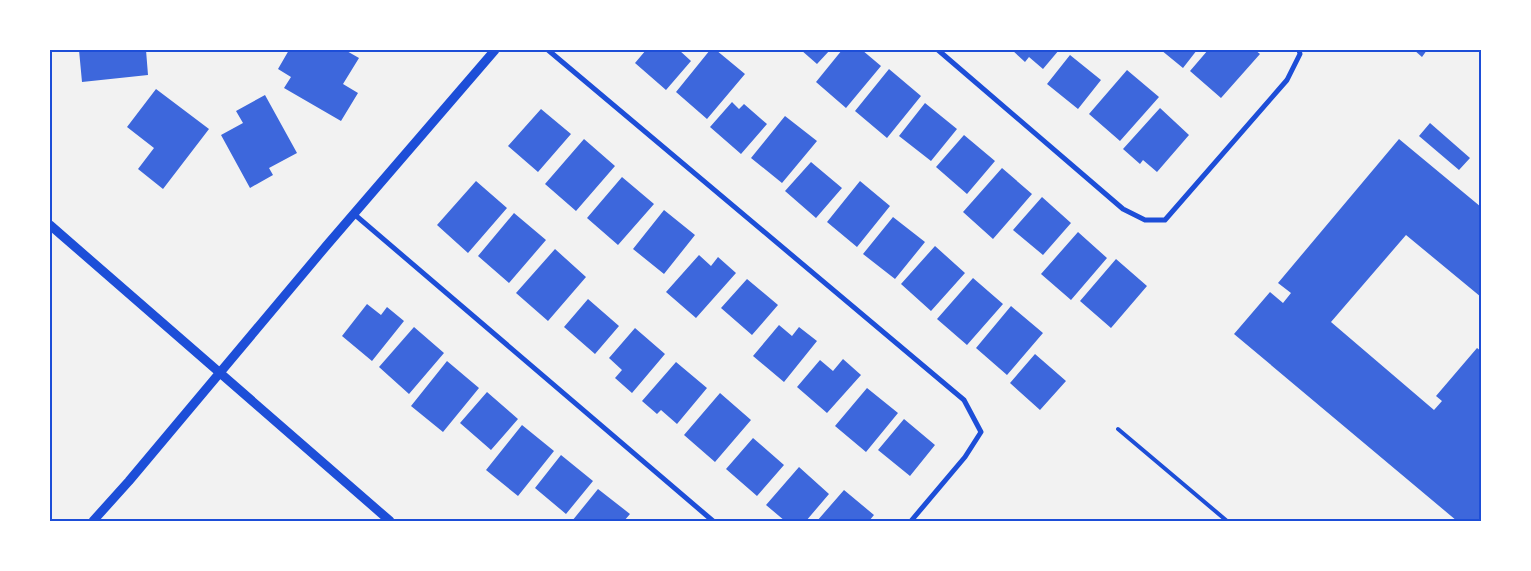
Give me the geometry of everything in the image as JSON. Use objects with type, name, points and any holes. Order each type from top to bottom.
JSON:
[{"type":"street","points":[[92,521],[130,481],[354,214],[495,50]]},
{"type":"street","points":[[548,50],[964,400],[981,432],[965,458],[911,521]]},
{"type":"street","points":[[938,50],[1123,209],[1145,220],[1165,220],[1288,80],[1300,52]]},
{"type":"street","points":[[354,214],[713,521]]},
{"type":"street","points":[[50,225],[390,521]]},
{"type":"lane","points":[[1118,428],[1224,520]]},
{"type":"building","points":[[79,50],[146,50],[148,75],[82,82]]},
{"type":"building","points":[[289,50],[345,50],[359,58],[343,84],[358,93],[341,121],[284,88],[291,77],[278,69]]},
{"type":"building","points":[[646,50],[679,50],[691,61],[666,90],[635,63]]},
{"type":"building","points":[[710,50],[716,50],[745,74],[707,119],[676,92]]},
{"type":"building","points":[[801,50],[830,50],[817,64]]},
{"type":"building","points":[[842,50],[862,50],[881,66],[846,108],[816,82]]},
{"type":"building","points":[[1012,50],[1059,50],[1043,69],[1029,57],[1025,62]]},
{"type":"building","points":[[1161,50],[1197,50],[1183,68]]},
{"type":"building","points":[[1208,50],[1255,50],[1260,54],[1221,98],[1190,71]]},
{"type":"building","points":[[1414,50],[1427,50],[1422,57]]},
{"type":"building","points":[[1070,55],[1101,80],[1078,109],[1047,84]]},
{"type":"building","points":[[889,69],[921,96],[887,138],[855,111]]},
{"type":"building","points":[[1127,70],[1159,97],[1120,141],[1089,114]]},
{"type":"building","points":[[156,89],[209,129],[163,189],[138,169],[154,148],[127,127]]},
{"type":"building","points":[[265,95],[297,153],[269,168],[273,175],[250,188],[221,135],[243,123],[236,111]]},
{"type":"building","points":[[732,102],[739,109],[744,104],[767,124],[741,154],[710,127]]},
{"type":"building","points":[[925,103],[957,129],[931,161],[899,136]]},
{"type":"building","points":[[1160,108],[1189,135],[1157,172],[1143,160],[1140,164],[1123,149]]},
{"type":"building","points":[[541,109],[571,134],[538,172],[508,146]]},
{"type":"building","points":[[785,116],[817,141],[782,183],[751,158]]},
{"type":"building","points":[[1430,123],[1470,158],[1459,170],[1419,136]]},
{"type":"building","points":[[964,135],[995,161],[967,194],[936,167]]},
{"type":"building","points":[[584,139],[615,166],[576,211],[545,184]]},
{"type":"building","points":[[1399,139],[1481,207],[1481,297],[1406,235],[1331,322],[1434,410],[1442,401],[1436,396],[1477,348],[1481,351],[1481,521],[1457,521],[1234,334],[1270,292],[1283,303],[1291,293],[1278,283]]},
{"type":"building","points":[[811,162],[842,188],[816,218],[785,191]]},
{"type":"building","points":[[1002,168],[1032,194],[993,239],[963,212]]},
{"type":"building","points":[[622,177],[654,204],[618,245],[587,218]]},
{"type":"building","points":[[476,181],[507,208],[468,253],[437,225]]},
{"type":"building","points":[[860,181],[890,206],[857,247],[827,222]]},
{"type":"building","points":[[1042,197],[1071,223],[1043,255],[1013,230]]},
{"type":"building","points":[[664,210],[695,235],[664,274],[633,249]]},
{"type":"building","points":[[514,213],[546,240],[509,283],[478,256]]},
{"type":"building","points":[[893,217],[925,242],[895,279],[863,254]]},
{"type":"building","points":[[1078,232],[1107,258],[1071,300],[1041,274]]},
{"type":"building","points":[[935,246],[965,273],[931,311],[901,284]]},
{"type":"building","points":[[555,249],[586,277],[548,321],[516,293]]},
{"type":"building","points":[[699,255],[711,266],[718,257],[736,273],[696,318],[666,292]]},
{"type":"building","points":[[1116,259],[1147,286],[1111,328],[1080,301]]},
{"type":"building","points":[[973,278],[1003,304],[967,345],[937,319]]},
{"type":"building","points":[[747,279],[778,305],[752,335],[721,308]]},
{"type":"building","points":[[588,299],[619,326],[595,354],[564,327]]},
{"type":"building","points":[[367,304],[381,315],[387,307],[404,321],[372,361],[342,336]]},
{"type":"building","points":[[1011,306],[1043,333],[1007,375],[976,348]]},
{"type":"building","points":[[779,325],[792,336],[799,327],[817,341],[784,382],[753,356]]},
{"type":"building","points":[[414,327],[444,353],[409,394],[379,367]]},
{"type":"building","points":[[635,328],[665,354],[632,393],[615,378],[622,370],[609,358]]},
{"type":"building","points":[[1035,354],[1066,381],[1040,410],[1010,383]]},
{"type":"building","points":[[843,359],[861,375],[827,413],[797,387],[820,360],[833,371]]},
{"type":"building","points":[[447,361],[479,388],[443,432],[411,406]]},
{"type":"building","points":[[676,362],[707,388],[677,424],[661,410],[657,414],[642,401]]},
{"type":"building","points":[[867,388],[898,413],[866,452],[835,426]]},
{"type":"building","points":[[487,392],[518,419],[491,450],[460,423]]},
{"type":"building","points":[[720,393],[751,420],[715,462],[684,435]]},
{"type":"building","points":[[904,419],[935,445],[910,476],[878,450]]},
{"type":"building","points":[[522,425],[554,451],[518,496],[486,470]]},
{"type":"building","points":[[753,438],[784,465],[757,496],[726,469]]},
{"type":"building","points":[[561,455],[593,481],[566,514],[535,488]]},
{"type":"building","points":[[799,467],[829,494],[806,521],[785,521],[766,505]]},
{"type":"building","points":[[598,489],[630,514],[624,521],[572,521]]},
{"type":"building","points":[[844,490],[874,515],[869,521],[817,521]]}]
